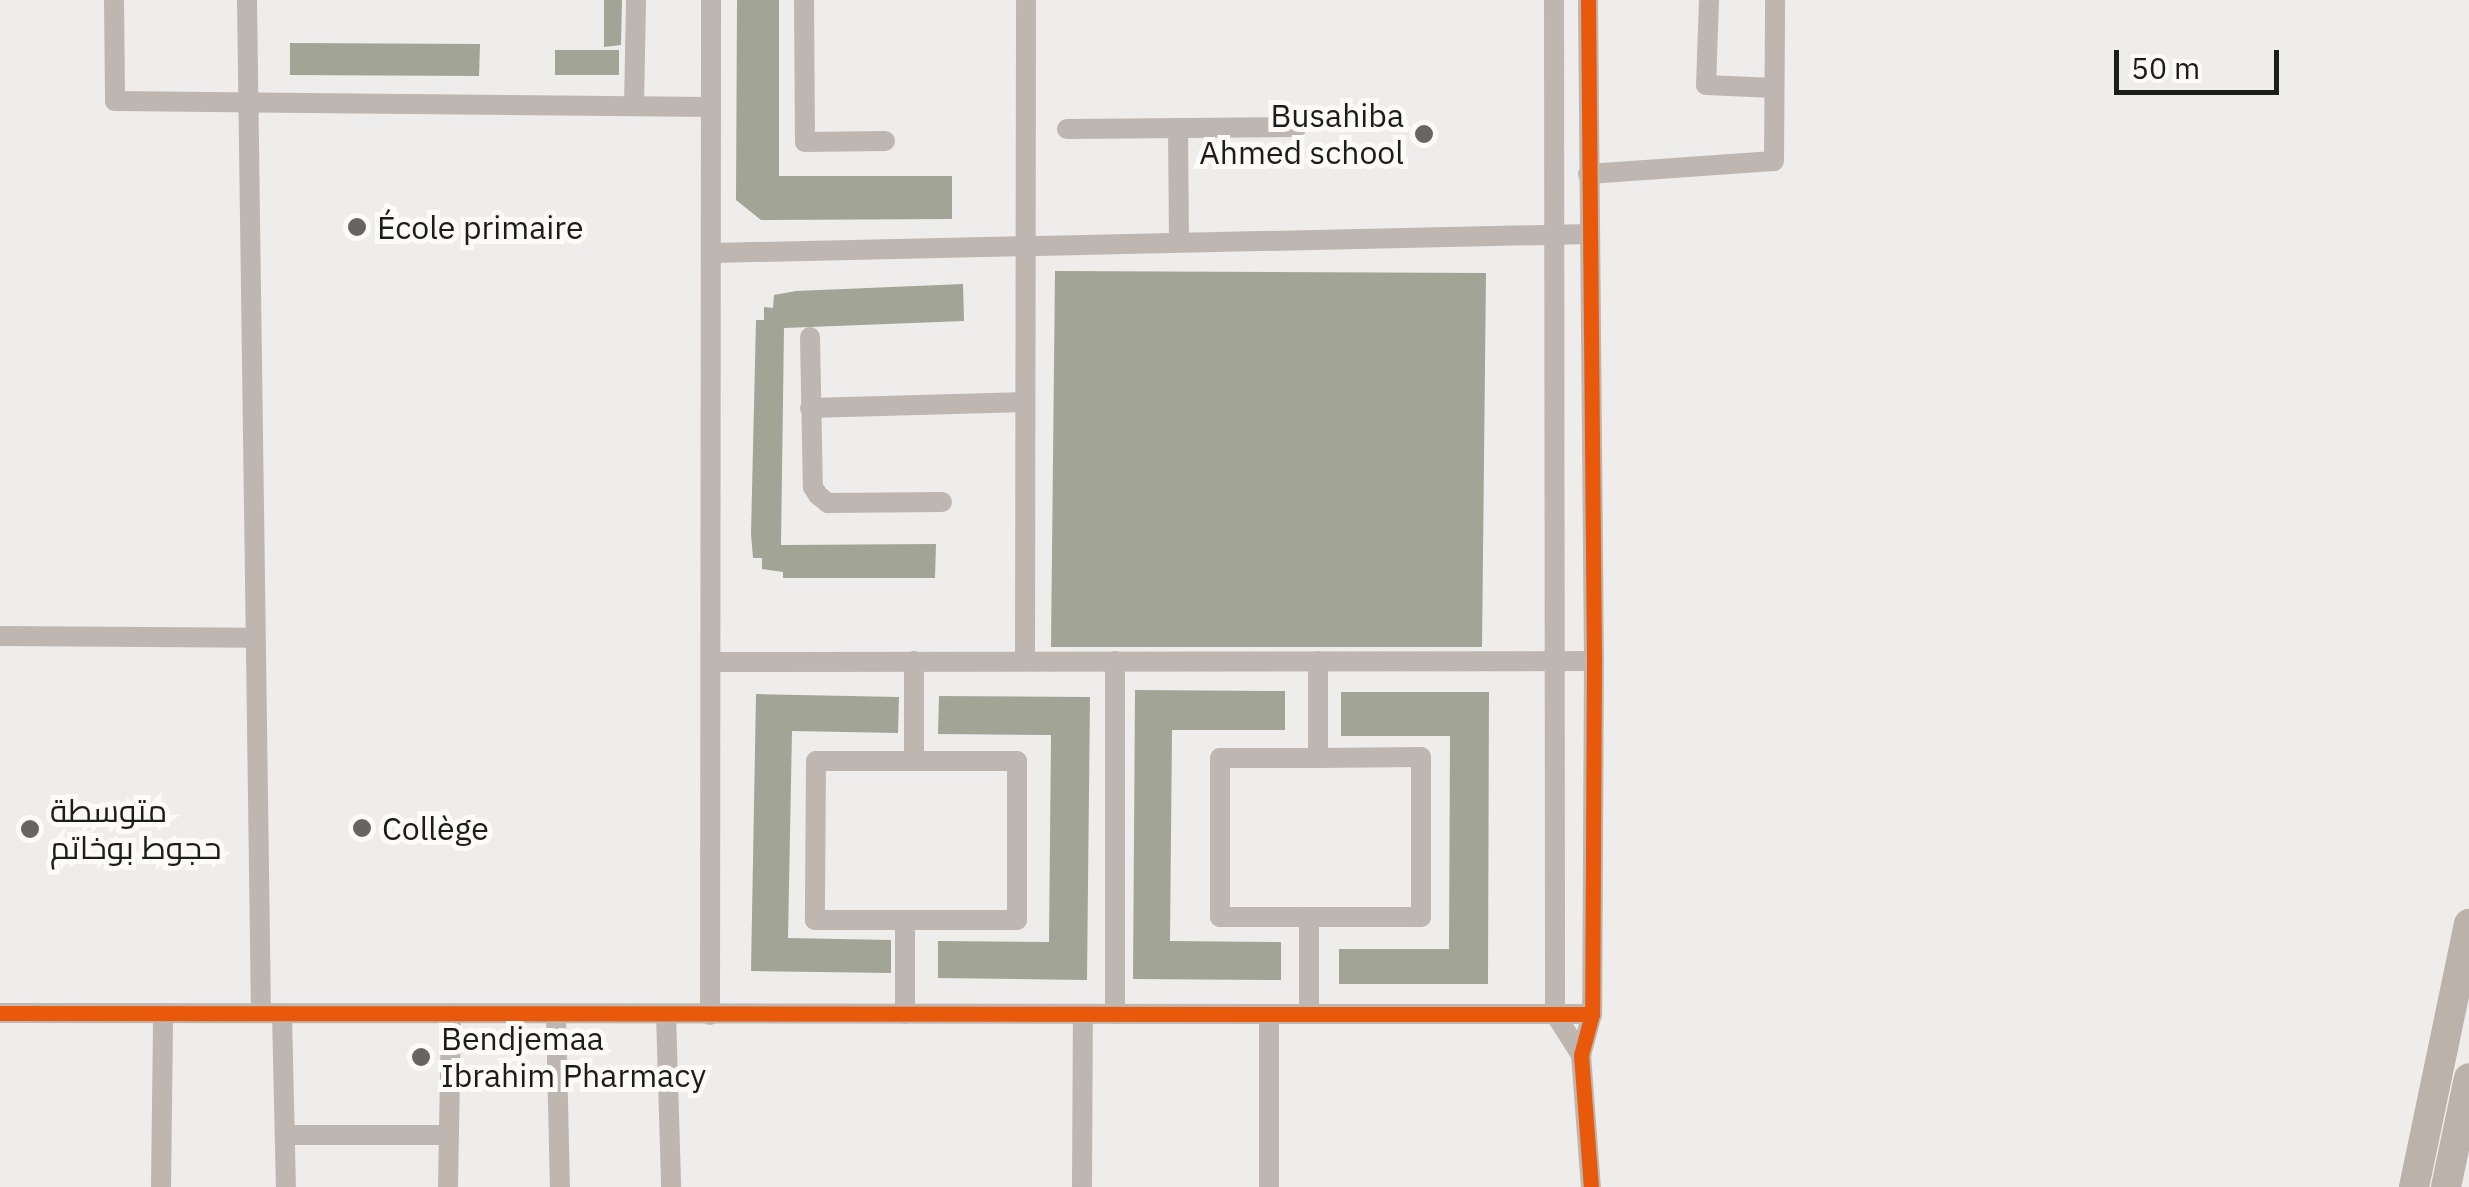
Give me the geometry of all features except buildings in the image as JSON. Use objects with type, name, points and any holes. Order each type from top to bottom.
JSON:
[{"type":"highway","points":[[2414,1187],[2469,924]]},
{"type":"highway","points":[[2446,1187],[2469,1078]]},
{"type":"street","points":[[114,0],[115,101],[711,107]]},
{"type":"street","points":[[247,0],[254,638],[272,1014],[285,1135],[286,1187]]},
{"type":"street","points":[[634,106],[636,0]]},
{"type":"street","points":[[710,1015],[711,0]]},
{"type":"street","points":[[804,0],[805,142],[885,141]]},
{"type":"street","points":[[1025,660],[1026,0]]},
{"type":"street","points":[[1554,0],[1555,1014],[1581,1055]]},
{"type":"street","points":[[1588,0],[1594,661],[1592,1014],[1581,1055],[1591,1187]]},
{"type":"street","points":[[1709,0],[1706,85],[1774,88]]},
{"type":"street","points":[[1588,174],[1774,161],[1776,0]]},
{"type":"street","points":[[1067,129],[1297,127]]},
{"type":"street","points":[[1178,128],[1179,242]]},
{"type":"street","points":[[711,253],[1588,234]]},
{"type":"street","points":[[810,337],[813,487],[828,503],[942,502]]},
{"type":"street","points":[[810,408],[1026,402]]},
{"type":"street","points":[[0,636],[254,638]]},
{"type":"street","points":[[1115,1014],[1116,660]]},
{"type":"street","points":[[1318,660],[1318,758]]},
{"type":"street","points":[[914,661],[914,761]]},
{"type":"street","points":[[710,662],[1594,661]]},
{"type":"street","points":[[1220,758],[1318,758],[1422,758],[1421,917],[1220,917],[1220,758]]},
{"type":"street","points":[[816,761],[914,761],[1017,761],[1016,920],[815,920],[816,761]]},
{"type":"street","points":[[1309,1014],[1310,917]]},
{"type":"street","points":[[905,920],[905,1014]]},
{"type":"street","points":[[161,1187],[162,1013]]},
{"type":"street","points":[[0,1014],[1592,1014]]},
{"type":"street","points":[[448,1187],[450,1014]]},
{"type":"street","points":[[556,1014],[560,1187]]},
{"type":"street","points":[[666,1014],[671,1187]]},
{"type":"street","points":[[1082,1187],[1083,1014]]},
{"type":"street","points":[[1269,1014],[1269,1187]]},
{"type":"street","points":[[285,1135],[449,1136]]},
{"type":"cycle path","points":[[1588,0],[1594,661],[1592,1014],[1581,1055],[1591,1187]]},
{"type":"cycle path","points":[[0,1013],[1592,1014]]},
{"type":"place","name":"Busahiba Ahmed school","points":[[1424,134]]},
{"type":"place","name":"École primaire","points":[[357,227]]},
{"type":"place","name":"Collège","points":[[362,828]]},
{"type":"place","name":"متوسطة حجوط بوخاتم","points":[[30,829]]},
{"type":"place","name":"Bendjemaa Ibrahim Pharmacy","points":[[421,1057]]}]
